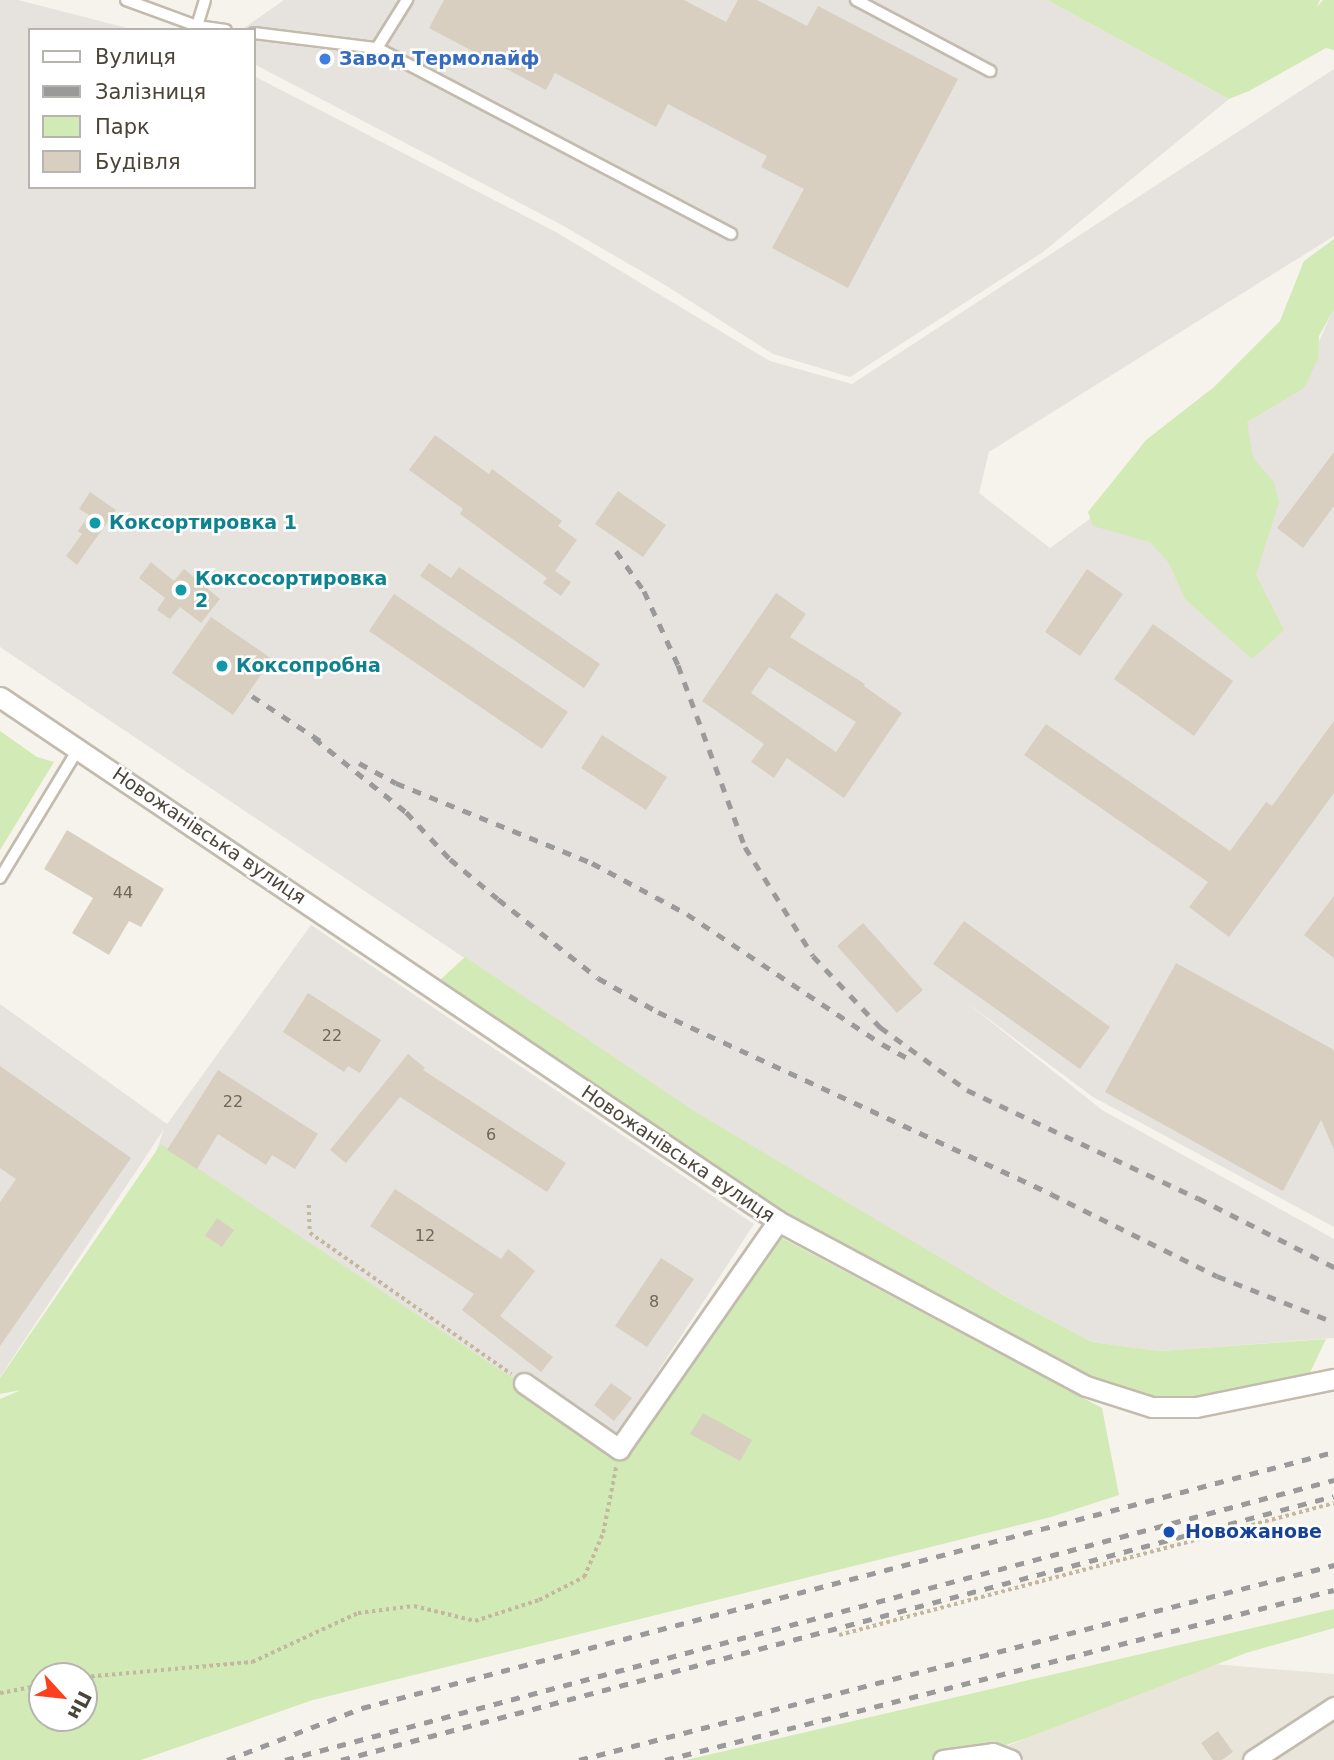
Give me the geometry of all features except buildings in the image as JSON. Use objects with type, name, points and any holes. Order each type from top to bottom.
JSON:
[{"type":"street","name":"Новожанівська вулиця","points":[[0,697],[778,1221],[1086,1386],[1152,1407],[1196,1407],[1334,1380]]},
{"type":"street","points":[[524,1383],[619,1449],[778,1221]]},
{"type":"street","points":[[1253,1760],[1334,1707]]},
{"type":"street","points":[[943,1760],[993,1753],[1011,1760]]},
{"type":"lane","points":[[127,0],[197,26],[212,28]]},
{"type":"lane","points":[[197,26],[205,0]]},
{"type":"lane","points":[[377,48],[407,0]]},
{"type":"lane","points":[[856,0],[990,71]]},
{"type":"lane","points":[[256,33],[377,48],[731,234]]},
{"type":"lane","points":[[0,878],[78,748]]},
{"type":"path","points":[[309,1205],[310,1233],[524,1383]]},
{"type":"path","points":[[98,1676],[252,1662],[358,1612],[414,1605],[475,1621],[539,1600],[584,1577],[603,1533],[619,1449]]},
{"type":"path","points":[[839,1635],[1334,1503]]},
{"type":"path","points":[[0,1693],[28,1688]]},
{"type":"shaded area","points":[[0,0],[18,0],[127,28],[28,28],[28,189],[256,189],[256,77],[556,232],[770,361],[852,384],[1334,69],[1334,236],[989,452],[979,493],[1050,548],[1312,357],[1334,308],[1334,1227],[1093,1097],[966,1002],[1102,1110],[1334,1239],[1334,1338],[1160,1351],[1092,1342],[941,1262],[705,1119],[0,647]]},
{"type":"shaded area","points":[[284,0],[1047,0],[1229,99],[1043,252],[850,377],[773,354],[665,285],[560,224],[256,65],[256,28],[244,28]]},
{"type":"shaded area","points":[[311,925],[754,1224],[599,1462],[156,1152],[164,1129],[0,1377],[0,1004],[167,1124]]},
{"type":"shaded area","points":[[1213,1664],[1334,1674],[1334,1760],[972,1760]]},
{"type":"green space","points":[[1047,0],[1320,0],[1317,7],[1323,0],[1334,0],[1334,50],[1326,48],[1249,91],[1229,99]]},
{"type":"green space","points":[[1334,239],[1334,309],[1319,336],[1318,359],[1304,388],[1247,422],[1253,458],[1274,482],[1279,502],[1256,575],[1284,630],[1252,659],[1185,599],[1169,563],[1150,542],[1093,526],[1088,512],[1146,440],[1214,387],[1280,321],[1304,261]]},
{"type":"green space","points":[[0,731],[37,757],[54,762],[0,850]]},
{"type":"green space","points":[[465,957],[697,1113],[1003,1295],[1092,1342],[1160,1351],[1326,1339],[1308,1377],[1181,1407],[1111,1394],[778,1221],[439,981]]},
{"type":"green space","points":[[161,1144],[619,1449],[782,1238],[1102,1408],[1119,1495],[1051,1517],[313,1700],[141,1760],[0,1760],[0,1399],[21,1390],[0,1394],[0,1378]]},
{"type":"green space","points":[[1334,1609],[1334,1628],[1246,1653],[1027,1738],[973,1756],[955,1760],[686,1760]]},
{"type":"railway","points":[[616,551],[644,591],[678,665],[745,847],[813,956],[880,1027],[967,1090],[1198,1198],[1334,1267]]},
{"type":"railway","points":[[252,696],[322,742]]},
{"type":"railway","points":[[314,738],[406,812],[450,859],[598,978],[658,1012],[1051,1194],[1217,1276],[1334,1322]]},
{"type":"railway","points":[[359,763],[396,783],[592,863],[687,914],[882,1044],[911,1060]]},
{"type":"railway","points":[[227,1760],[362,1708],[1334,1452]]},
{"type":"railway","points":[[285,1760],[1334,1480]]},
{"type":"railway","points":[[341,1760],[1334,1496]]},
{"type":"railway","points":[[579,1760],[1334,1565]]},
{"type":"railway","points":[[665,1760],[1334,1590]]},
{"type":"place","name":"Завод Термолайф","points":[[325,59]]},
{"type":"place","name":"Коксортировка 1","points":[[95,523]]},
{"type":"place","name":"Коксосортировка 2","points":[[181,590]]},
{"type":"place","name":"Коксопробна","points":[[222,666]]},
{"type":"place","name":"Новожанове","points":[[1169,1532]]}]
